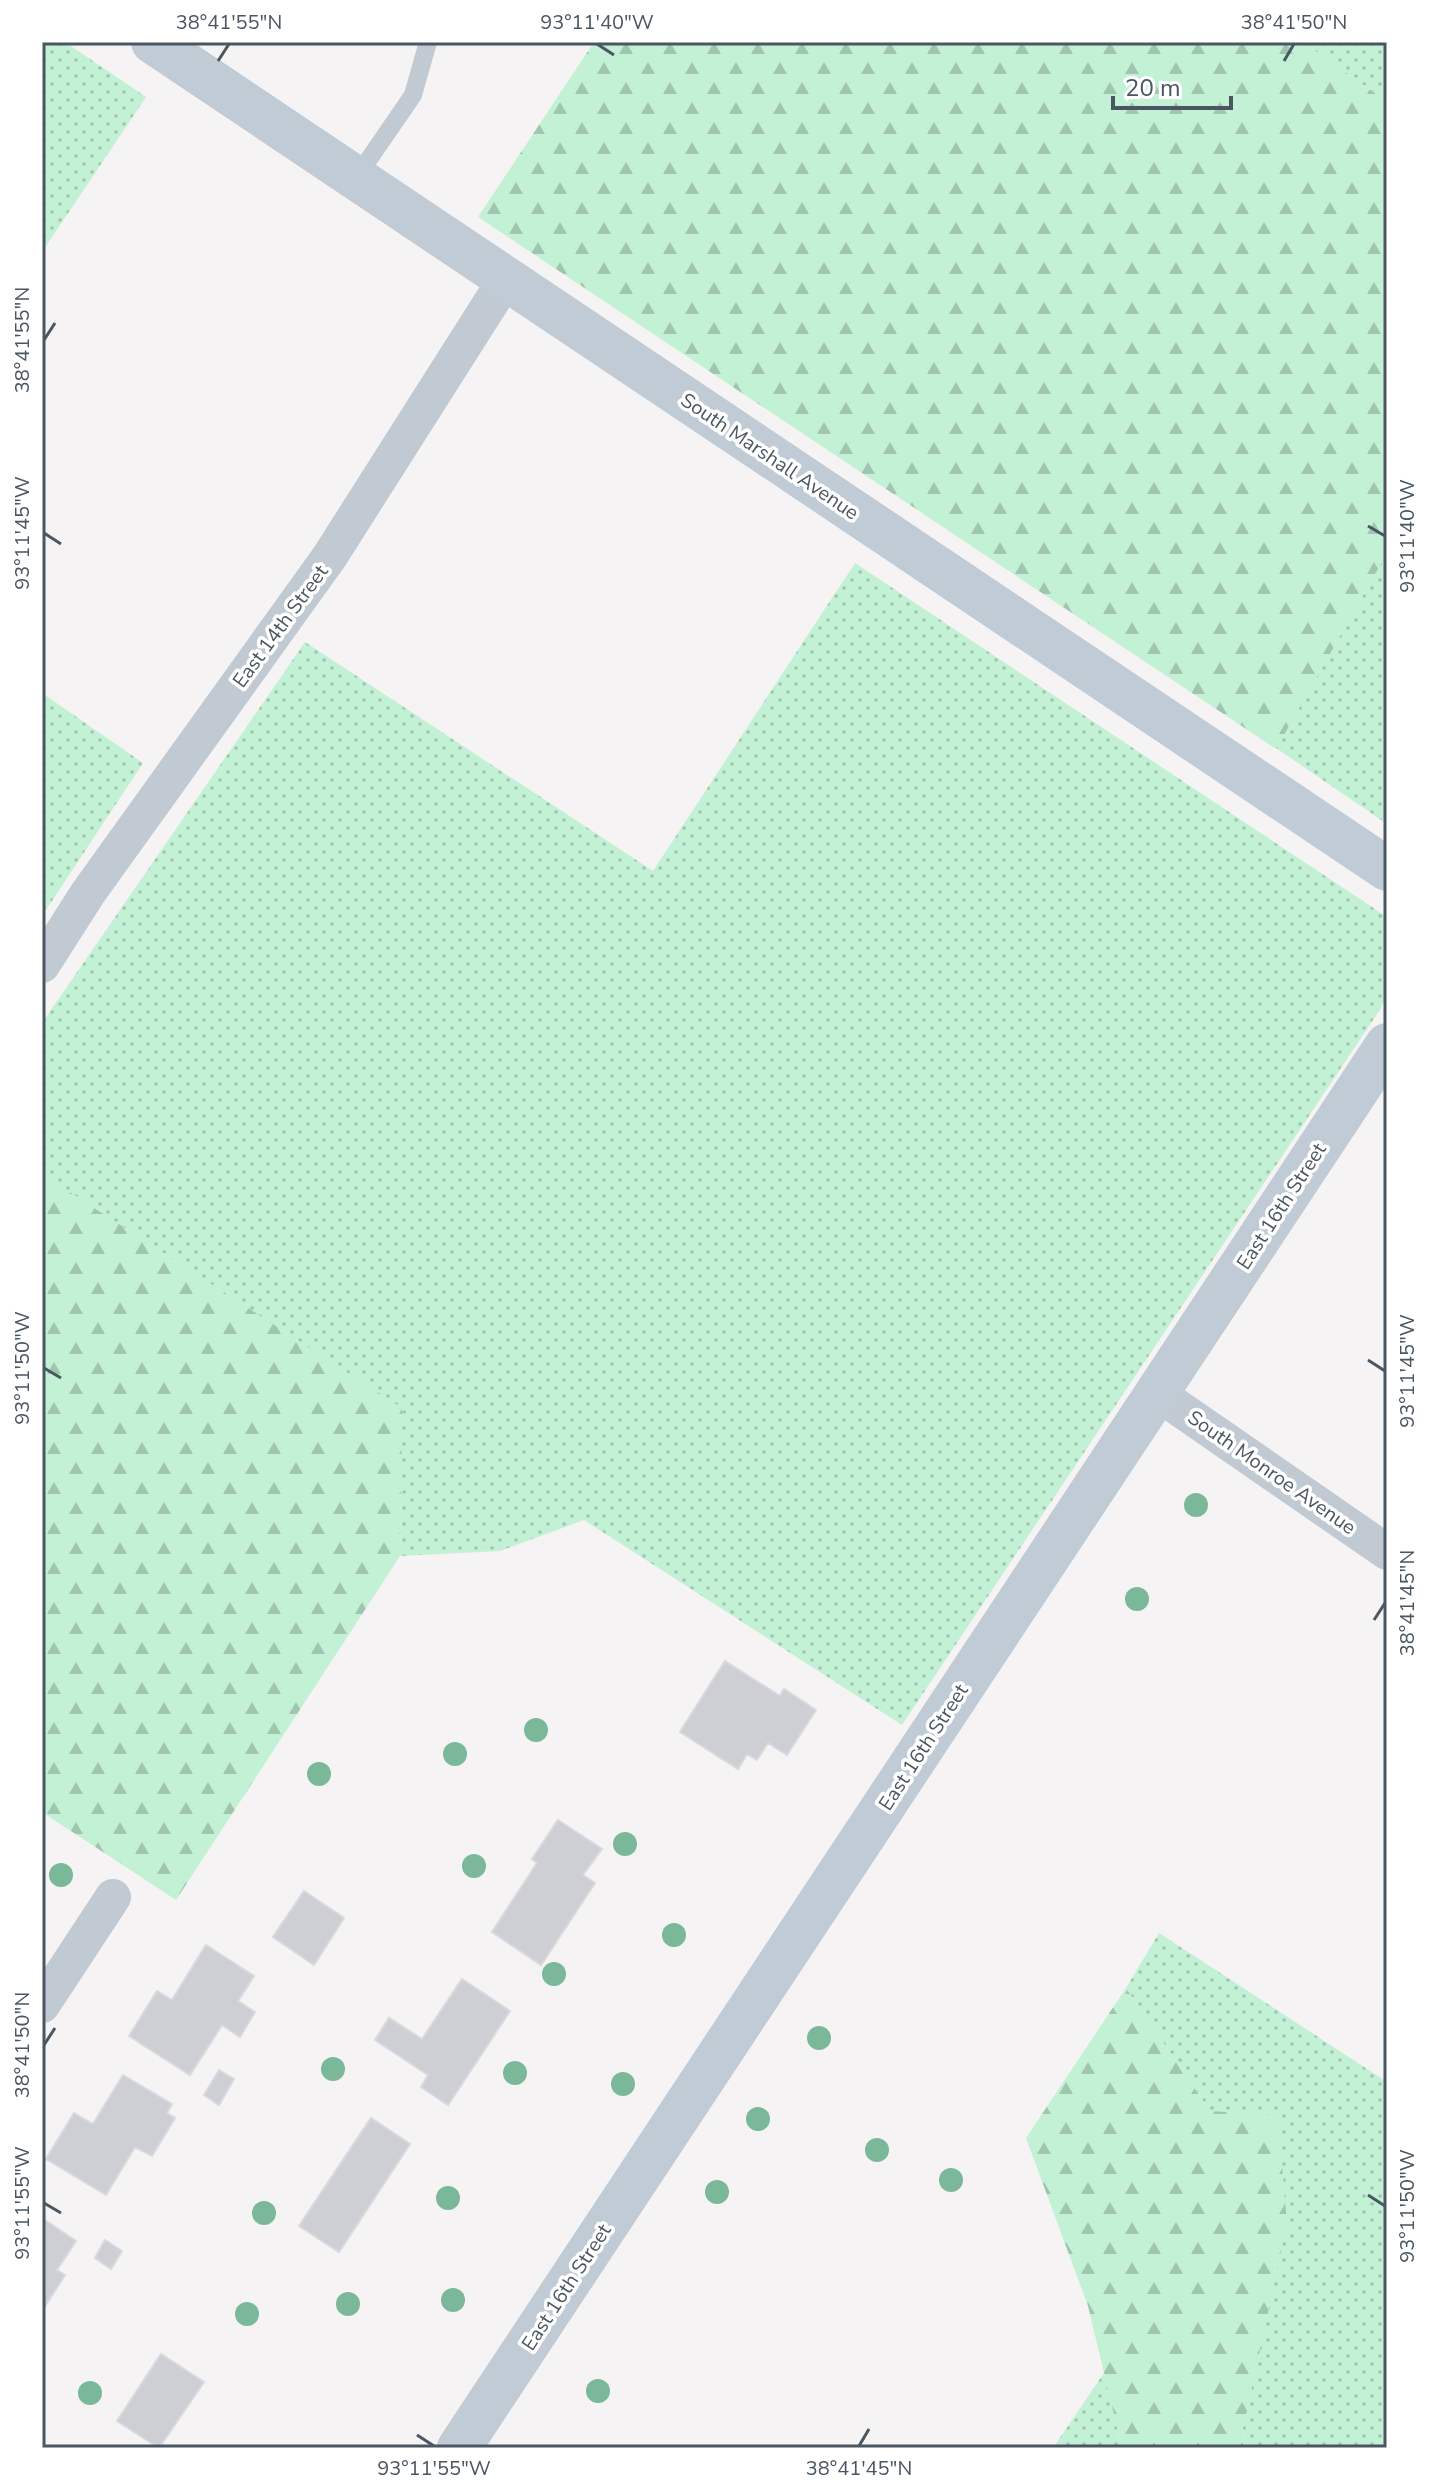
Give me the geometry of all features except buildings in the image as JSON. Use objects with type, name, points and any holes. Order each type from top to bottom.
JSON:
[{"type":"street","name":"South Marshall Avenue","points":[[153,42],[1387,869]]},
{"type":"street","name":"East 14th Street","points":[[42,965],[88,893],[330,556],[506,279]]},
{"type":"street","name":"East 16th Street","points":[[459,2448],[1387,1045]]},
{"type":"street","name":"South Monroe Avenue","points":[[1157,1393],[1387,1552]]},
{"type":"street","points":[[42,2005],[113,1897]]},
{"type":"lane","points":[[356,178],[413,95],[428,42]]},
{"type":"green space","points":[[42,42],[65,42],[146,97],[42,252]]},
{"type":"green space","points":[[594,42],[1303,42],[1387,102],[1387,553],[1276,749],[478,217]]},
{"type":"green space","points":[[1303,42],[1387,42],[1387,102]]},
{"type":"green space","points":[[1387,553],[1387,824],[1276,748]]},
{"type":"green space","points":[[855,563],[1387,917],[1387,993],[1381,1008],[902,1725],[584,1520],[500,1551],[400,1556],[401,1408],[42,1174],[42,1023],[305,642],[653,871]]},
{"type":"green space","points":[[42,693],[143,763],[42,916]]},
{"type":"green space","points":[[42,1174],[402,1408],[400,1556],[176,1900],[42,1812]]},
{"type":"green space","points":[[1159,1933],[1387,2082],[1387,2448],[1247,2448],[1210,2111],[1126,1988]]},
{"type":"green space","points":[[1126,1988],[1210,2111],[1278,2115],[1287,2224],[1243,2429],[1247,2448],[1122,2448],[1088,2306],[1026,2138]]},
{"type":"green space","points":[[1104,2373],[1122,2448],[1053,2448]]}]
